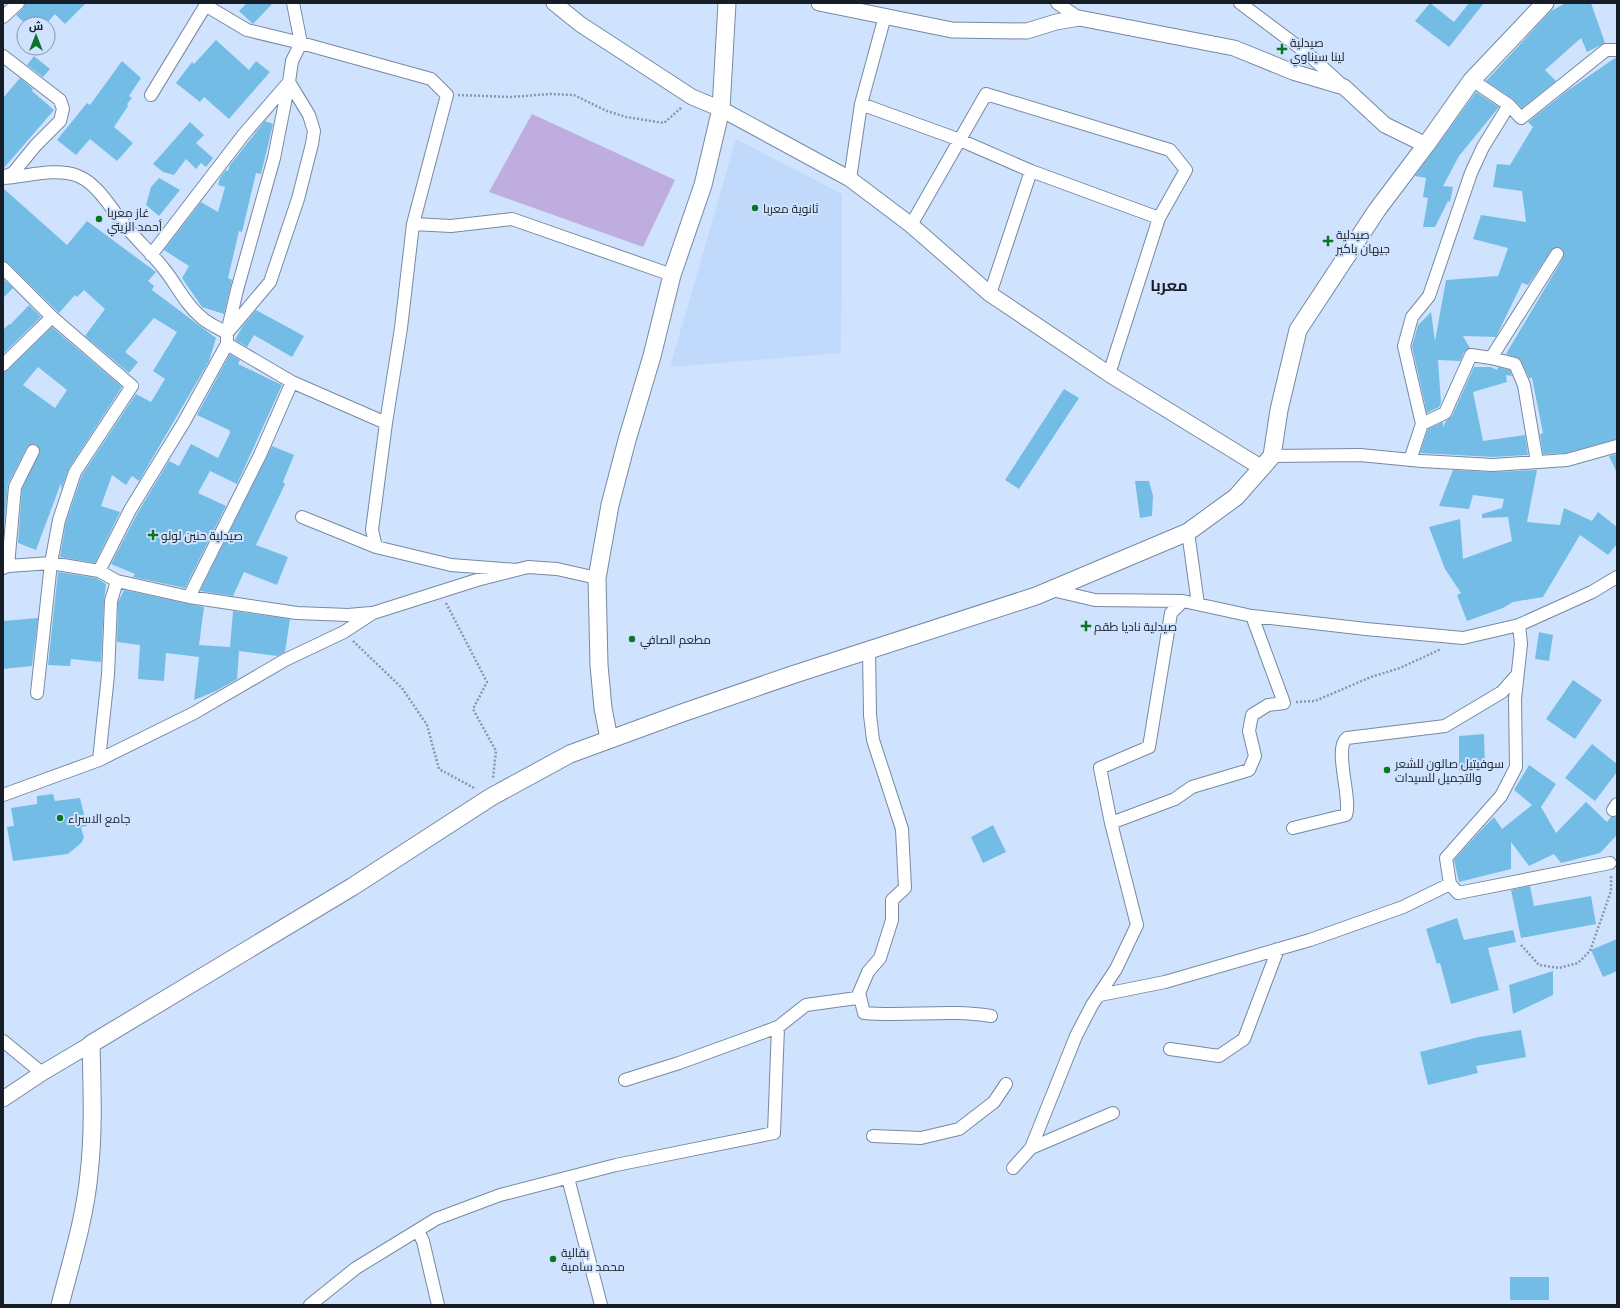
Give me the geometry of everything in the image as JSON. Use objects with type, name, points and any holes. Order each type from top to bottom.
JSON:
[{"type":"main road","points":[[609,739],[603,708],[599,665],[597,578],[610,505],[672,274],[703,186],[721,109],[727,3]]},
{"type":"main road","points":[[60,1305],[86,1196],[89,1175],[92,1118],[91,1044],[352,887],[491,797],[570,754],[704,705],[1052,590],[1188,532],[1236,496],[1267,462],[1298,330],[1377,210],[1426,145],[1472,80],[1545,3]]},
{"type":"street","points":[[3,17],[18,3]]},
{"type":"street","points":[[227,338],[274,158],[292,61],[301,42],[293,3]]},
{"type":"street","points":[[554,3],[580,24],[692,97],[721,109],[850,179],[911,225],[990,294],[1110,374],[1267,462],[1360,455],[1410,460],[1493,465],[1567,460],[1617,446]]},
{"type":"street","points":[[819,3],[952,30],[1027,31],[1056,22],[1079,18],[1234,48],[1293,72],[1344,87]]},
{"type":"street","points":[[1057,3],[1079,18]]},
{"type":"street","points":[[1240,3],[1308,54],[1385,125],[1426,145]]},
{"type":"street","points":[[150,95],[206,4],[247,30],[301,42],[431,78],[447,95],[413,224],[401,328],[386,423],[372,530],[376,547]]},
{"type":"street","points":[[850,179],[861,104],[885,16]]},
{"type":"street","points":[[1472,80],[1509,105],[1521,118],[1606,50],[1617,50]]},
{"type":"street","points":[[3,56],[60,100],[63,109],[60,121],[36,145],[13,173],[3,178]]},
{"type":"street","points":[[150,254],[244,134],[289,82]]},
{"type":"street","points":[[100,571],[130,510],[184,422],[227,338],[270,282],[298,199],[311,151],[314,131],[309,115],[289,82]]},
{"type":"street","points":[[911,225],[986,94],[1170,150],[1186,170],[1159,218],[1110,374]]},
{"type":"street","points":[[861,104],[960,140],[1030,171],[1159,218]]},
{"type":"street","points":[[1410,460],[1422,424],[1404,346],[1412,317],[1429,296],[1471,173],[1483,147],[1509,105]]},
{"type":"street","points":[[990,294],[1030,171]]},
{"type":"street","points":[[3,178],[50,173],[79,176],[93,187],[108,203],[123,223],[164,269],[187,303],[201,318],[227,338],[292,382],[386,423]]},
{"type":"street","points":[[413,224],[451,226],[512,219],[672,274]]},
{"type":"street","points":[[1491,358],[1557,254]]},
{"type":"street","points":[[3,268],[52,317],[132,386],[75,472],[59,520],[51,563],[37,693]]},
{"type":"street","points":[[3,365],[52,317]]},
{"type":"street","points":[[1422,424],[1445,413],[1471,355],[1515,364],[1524,385],[1537,462]]},
{"type":"street","points":[[189,597],[260,455],[292,382]]},
{"type":"street","points":[[33,451],[15,487],[6,567],[51,563],[100,571],[117,581],[189,597],[297,613],[348,615],[373,613],[477,580],[528,568],[557,569],[597,578]]},
{"type":"street","points":[[302,517],[376,547],[451,565],[517,570]]},
{"type":"street","points":[[1188,532],[1198,604]]},
{"type":"street","points":[[1052,590],[1094,600],[1183,601],[1252,616],[1463,638],[1496,632],[1519,625],[1592,592],[1617,577]]},
{"type":"street","points":[[100,760],[108,675],[111,601],[117,581]]},
{"type":"street","points":[[1013,1168],[1031,1148],[1076,1036],[1092,1005],[1116,969],[1137,925],[1111,823],[1100,768],[1149,747],[1172,613],[1183,601]]},
{"type":"street","points":[[3,795],[100,760],[194,712],[285,660],[344,632],[373,613]]},
{"type":"street","points":[[1111,823],[1176,799],[1192,787],[1249,770],[1255,756],[1249,731],[1252,715],[1268,705],[1284,702],[1252,616]]},
{"type":"street","points":[[1519,625],[1521,644],[1515,699],[1516,767],[1501,796],[1446,858],[1450,884],[1458,893],[1610,863]]},
{"type":"street","points":[[625,1080],[679,1063],[778,1027],[806,1005],[857,998],[868,972],[880,958],[892,920],[892,900],[905,888],[902,829],[873,740],[870,715],[869,650]]},
{"type":"street","points":[[1292,828],[1346,815],[1346,784],[1341,749],[1344,739],[1445,726],[1502,692],[1517,675]]},
{"type":"street","points":[[1100,995],[1164,982],[1310,940],[1403,907],[1450,884]]},
{"type":"street","points":[[1170,1049],[1218,1056],[1244,1039],[1278,949]]},
{"type":"street","points":[[859,993],[864,1013],[887,1015],[940,1013],[991,1016]]},
{"type":"street","points":[[310,1305],[356,1268],[436,1219],[500,1195],[616,1165],[774,1133],[778,1027]]},
{"type":"street","points":[[3,1041],[42,1073]]},
{"type":"street","points":[[3,1099],[42,1073],[91,1044]]},
{"type":"street","points":[[873,1136],[921,1138],[959,1129],[994,1102],[1006,1084]]},
{"type":"street","points":[[1031,1148],[1113,1113]]},
{"type":"street","points":[[568,1178],[601,1305]]},
{"type":"street","points":[[418,1231],[423,1241],[438,1305]]},
{"type":"path","points":[[447,95],[511,97],[550,94],[574,95],[607,111],[626,117],[664,123],[692,97]]},
{"type":"path","points":[[344,632],[406,695],[427,725],[439,769],[491,797],[496,751],[473,709],[488,682],[440,592]]},
{"type":"path","points":[[1284,702],[1315,701],[1371,677],[1400,668],[1440,650],[1448,636]]},
{"type":"path","points":[[1521,945],[1539,965],[1559,968],[1578,963],[1590,951],[1611,891],[1610,863]]},
{"type":"shaded area","points":[[532,114],[675,180],[643,247],[489,192]]},
{"type":"shaded area","points":[[736,139],[842,194],[841,353],[670,367]]},
{"type":"building","points":[[25,3],[86,3],[65,24],[55,14],[53,16],[17,16],[16,15],[23,8]]},
{"type":"building","points":[[247,3],[273,3],[253,24],[239,11]]},
{"type":"building","points":[[1430,3],[1454,22],[1469,3],[1484,3],[1449,47],[1415,21]]},
{"type":"building","points":[[1566,3],[1591,3],[1605,43],[1587,52],[1581,38],[1545,70],[1556,81],[1522,108],[1513,99],[1486,81],[1551,11]]},
{"type":"building","points":[[216,40],[249,70],[256,61],[270,72],[229,119],[204,97],[200,102],[176,83],[192,62],[194,64]]},
{"type":"building","points":[[34,56],[50,69],[43,77],[27,65]]},
{"type":"building","points":[[1617,58],[1617,439],[1566,453],[1543,454],[1540,434],[1543,433],[1532,378],[1529,378],[1520,359],[1506,354],[1563,258],[1564,254],[1561,248],[1553,248],[1528,285],[1522,283],[1496,337],[1463,336],[1470,348],[1464,352],[1460,361],[1438,360],[1441,403],[1439,407],[1427,413],[1412,346],[1418,325],[1431,312],[1435,341],[1446,280],[1498,276],[1508,248],[1473,239],[1481,215],[1526,222],[1522,191],[1493,187],[1497,164],[1510,165],[1533,127],[1528,122],[1567,91]]},
{"type":"building","points":[[122,61],[141,78],[129,96],[132,98],[127,104],[128,106],[114,127],[133,143],[117,161],[90,139],[76,155],[57,140],[87,103],[90,105]]},
{"type":"building","points":[[20,78],[33,89],[32,91],[54,110],[3,169],[3,98]]},
{"type":"building","points":[[1476,92],[1499,107],[1459,156],[1443,186],[1453,187],[1450,202],[1448,201],[1435,227],[1423,227],[1428,198],[1423,197],[1426,178],[1415,176]]},
{"type":"building","points":[[265,121],[273,124],[261,174],[256,173],[242,232],[239,231],[228,278],[232,280],[224,314],[202,307],[182,278],[189,266],[164,250],[201,202],[218,212],[225,187],[218,185],[220,178],[226,170],[228,171],[230,165]]},
{"type":"building","points":[[190,122],[204,135],[196,143],[213,158],[206,167],[201,163],[196,169],[186,159],[174,175],[163,172],[153,164]]},
{"type":"building","points":[[159,178],[180,190],[159,216],[146,205],[151,187]]},
{"type":"building","points":[[3,188],[67,245],[87,221],[156,272],[148,281],[154,286],[152,290],[216,338],[209,361],[139,481],[132,476],[126,485],[112,475],[101,506],[120,512],[95,563],[60,557],[66,522],[82,475],[136,394],[151,402],[165,379],[153,371],[177,332],[154,318],[125,352],[138,362],[129,373],[85,336],[105,309],[84,290],[77,297],[75,295],[59,313],[8,263],[3,261]]},
{"type":"building","points":[[3,279],[13,288],[3,298]]},
{"type":"building","points":[[29,305],[41,317],[3,354],[3,330],[9,324],[10,325]]},
{"type":"building","points":[[256,310],[304,336],[292,357],[254,335],[247,347],[235,340],[242,327]]},
{"type":"building","points":[[52,327],[122,387],[69,468],[61,490],[61,483],[36,550],[18,543],[22,489],[40,451],[36,444],[29,445],[27,447],[8,484],[3,537],[3,372],[8,370]],"holes":[[[38,367],[67,390],[55,408],[23,385]]]},
{"type":"building","points":[[230,354],[240,360],[238,364],[282,385],[237,484],[210,471],[198,493],[226,506],[185,588],[133,577],[135,574],[111,564],[137,514],[169,461],[179,466],[191,444],[218,458],[230,433],[229,430],[197,415]]},
{"type":"building","points":[[1474,367],[1491,367],[1497,370],[1498,367],[1510,370],[1512,376],[1506,375],[1507,382],[1473,392],[1483,441],[1525,435],[1528,455],[1493,457],[1420,453],[1428,429],[1443,422],[1443,427],[1446,421],[1452,416]]},
{"type":"building","points":[[1064,389],[1079,398],[1019,489],[1005,480]]},
{"type":"building","points":[[272,446],[294,455],[283,482],[285,484],[256,545],[288,557],[277,585],[244,572],[233,596],[200,591]]},
{"type":"building","points":[[1617,454],[1617,473],[1609,456]]},
{"type":"building","points":[[1453,470],[1493,472],[1537,470],[1527,522],[1560,525],[1564,508],[1592,521],[1598,512],[1617,527],[1617,544],[1608,555],[1580,535],[1543,597],[1513,602],[1503,608],[1467,621],[1457,595],[1461,593],[1445,569],[1429,527],[1460,519],[1463,559],[1512,541],[1508,517],[1482,518],[1482,514],[1502,508],[1504,499],[1473,495],[1469,509],[1439,506]]},
{"type":"building","points":[[1135,481],[1149,481],[1153,496],[1152,516],[1140,518]]},
{"type":"building","points":[[58,572],[96,578],[106,584],[101,662],[71,659],[70,666],[48,665]]},
{"type":"building","points":[[124,590],[204,607],[199,645],[230,647],[233,611],[290,619],[285,652],[277,656],[239,651],[237,679],[216,691],[194,700],[199,657],[166,653],[164,681],[138,679],[140,645],[117,642],[118,602]]},
{"type":"building","points":[[38,618],[32,666],[3,669],[3,621]]},
{"type":"building","points":[[1539,632],[1553,635],[1549,661],[1535,659]]},
{"type":"building","points":[[1573,680],[1602,700],[1575,739],[1546,719]]},
{"type":"building","points":[[1484,734],[1485,770],[1459,771],[1459,736]]},
{"type":"building","points":[[1592,744],[1617,764],[1617,772],[1595,801],[1565,778]]},
{"type":"building","points":[[1529,765],[1556,784],[1541,807],[1556,833],[1586,802],[1607,822],[1611,817],[1617,816],[1617,835],[1600,853],[1561,863],[1554,854],[1529,866],[1511,842],[1511,869],[1459,882],[1454,860],[1485,826],[1494,817],[1502,829],[1532,805],[1514,790]]},
{"type":"building","points":[[53,794],[55,801],[80,798],[87,826],[81,827],[84,838],[81,843],[68,854],[13,861],[7,827],[14,826],[11,808],[37,804],[37,796]]},
{"type":"building","points":[[993,825],[1006,852],[983,863],[971,837]]},
{"type":"building","points":[[1530,886],[1534,906],[1591,896],[1596,924],[1521,938],[1511,890]]},
{"type":"building","points":[[1457,918],[1464,940],[1513,930],[1516,942],[1488,948],[1499,990],[1451,1004],[1440,963],[1437,964],[1426,929]]},
{"type":"building","points":[[1617,939],[1617,971],[1603,977],[1591,950]]},
{"type":"building","points":[[1553,971],[1553,995],[1513,1014],[1509,985]]},
{"type":"building","points":[[1521,1030],[1526,1057],[1476,1066],[1478,1073],[1428,1085],[1420,1052],[1479,1037]]},
{"type":"building","points":[[1510,1277],[1549,1277],[1549,1300],[1510,1300]]},
{"type":"place","name":"صيدلية لينا سيناوي","points":[[1282,49]]},
{"type":"place","name":"ثانوية معربا","points":[[755,208]]},
{"type":"place","name":"غاز معربا أحمد الزيتي","points":[[99,219]]},
{"type":"place","name":"صيدلية جيهان باكير","points":[[1328,241]]},
{"type":"place","name":"صيدلية حنين لولو","points":[[153,535]]},
{"type":"place","name":"صيدلية ناديا طقم","points":[[1086,626]]},
{"type":"place","name":"مطعم الصافي","points":[[632,639]]},
{"type":"place","name":"سوفيتيل صالون للشعر والتجميل للسيدات","points":[[1387,770]]},
{"type":"place","name":"جامع الاسراء","points":[[60,818]]},
{"type":"place","name":"بقالية محمد سامية","points":[[553,1259]]},
{"type":"district","name":"معربا","points":[[1169,285]]}]
